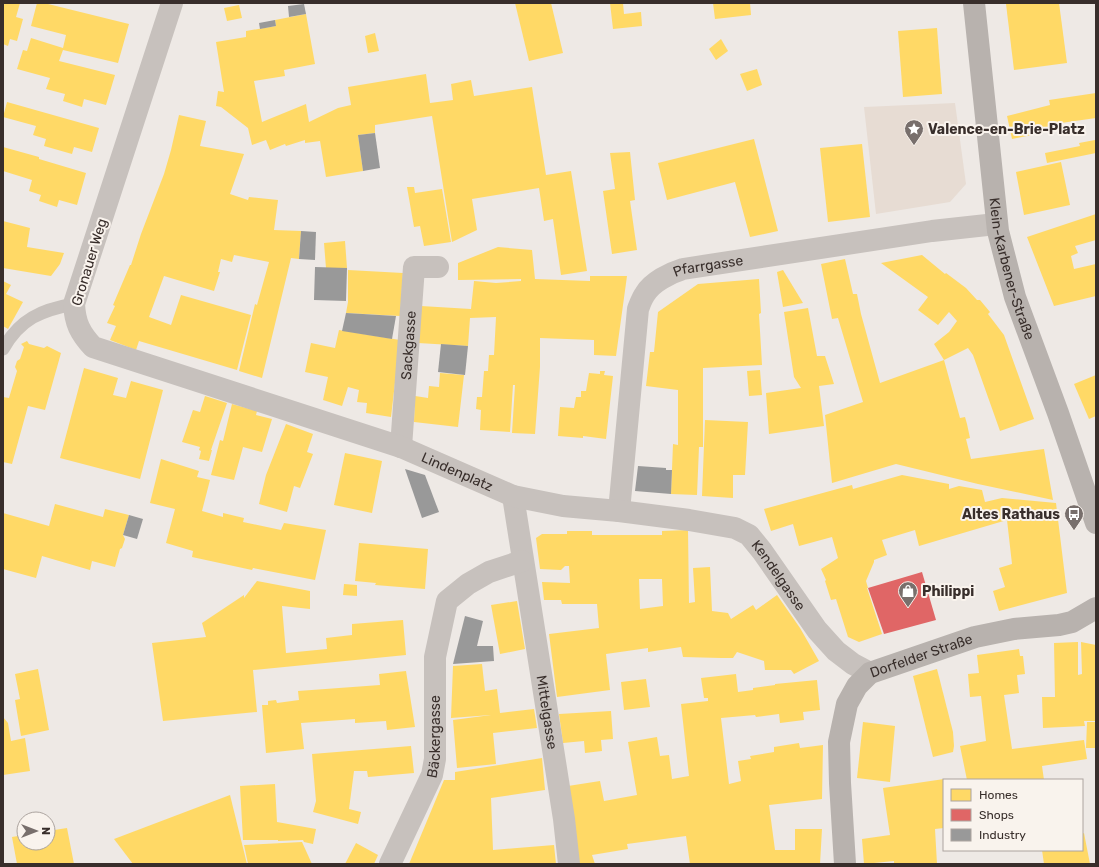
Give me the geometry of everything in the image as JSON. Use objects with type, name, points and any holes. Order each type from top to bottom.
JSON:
[{"type":"main road","name":"Klein-Karbener-Straße","points":[[974,3],[996,224],[1015,296],[1096,523]]},
{"type":"main road","name":"Dorfelder Straße","points":[[845,864],[839,742],[846,704],[857,686],[870,673],[974,637],[1014,629],[1059,625],[1072,622],[1096,608]]},
{"type":"street","name":"Gronauer Weg","points":[[172,3],[74,304],[74,318],[80,331],[93,347],[401,447]]},
{"type":"street","name":"Pfarrgasse","points":[[619,511],[638,309],[645,293],[659,280],[671,273],[683,269],[932,231],[996,224]]},
{"type":"street","name":"Sackgasse","points":[[401,447],[414,268],[438,267]]},
{"type":"street","name":"Lindenplatz","points":[[401,447],[513,496],[563,506],[619,511]]},
{"type":"street","points":[[513,496],[522,561]]},
{"type":"street","name":"Kendelgasse","points":[[619,511],[697,521],[735,528],[743,531],[749,535],[762,551],[817,630],[836,651],[853,664],[870,673]]},
{"type":"street","name":"Bäckergasse","points":[[390,864],[432,775],[435,759],[436,739],[435,657],[447,601],[468,584],[489,572],[522,561]]},
{"type":"street","name":"Mittelgasse","points":[[522,561],[564,819],[569,864]]},
{"type":"lane","points":[[3,349],[10,338],[27,321],[51,309],[74,304]]},
{"type":"shaded area","name":"Valence-en-Brie-Platz","points":[[955,103],[966,184],[950,202],[876,214],[864,107]]},
{"type":"building: Homes","points":[[3,3],[20,3],[16,17],[23,19],[17,41],[10,39],[8,46],[3,44]]},
{"type":"building: Homes","points":[[37,3],[44,3],[129,24],[118,63],[63,50],[59,61],[115,75],[106,105],[84,99],[82,107],[63,101],[65,94],[46,89],[50,78],[17,69],[23,50],[27,51],[31,38],[63,48],[66,35],[31,26]]},
{"type":"building: Homes","points":[[515,3],[551,3],[563,53],[529,61]]},
{"type":"building: Homes","points":[[610,3],[623,3],[624,14],[641,12],[642,26],[613,29]]},
{"type":"building: Homes","points":[[713,3],[750,3],[751,15],[715,19]]},
{"type":"building: Homes","points":[[1059,3],[1067,63],[1014,70],[1006,4]]},
{"type":"building: Homes","points":[[239,5],[242,18],[227,21],[224,8]]},
{"type":"building: Homes","points":[[306,14],[315,64],[284,70],[285,76],[254,81],[262,122],[306,104],[309,122],[338,108],[351,105],[348,87],[426,74],[430,103],[453,100],[451,84],[471,80],[474,96],[532,87],[546,175],[571,171],[587,271],[561,275],[553,219],[544,221],[539,188],[472,199],[477,230],[452,242],[432,116],[375,125],[375,133],[358,135],[363,171],[326,177],[320,141],[305,143],[305,140],[286,146],[285,144],[270,150],[266,140],[252,145],[248,128],[221,107],[216,106],[218,91],[224,92],[216,42],[246,37],[246,31],[276,26],[275,20]]},
{"type":"building: Homes","points":[[937,28],[942,94],[903,97],[898,31]]},
{"type":"building: Homes","points":[[375,33],[379,51],[368,53],[365,36]]},
{"type":"building: Homes","points":[[721,39],[728,51],[716,60],[709,49]]},
{"type":"building: Homes","points":[[757,69],[762,85],[747,91],[740,74]]},
{"type":"building: Homes","points":[[1096,93],[1096,118],[1054,124],[1056,130],[1012,139],[1007,116],[1050,105],[1049,100]]},
{"type":"building: Homes","points":[[7,102],[99,128],[92,152],[74,147],[72,154],[44,146],[46,139],[33,135],[36,126],[3,117]]},
{"type":"building: Homes","points":[[179,115],[206,121],[200,146],[244,154],[230,194],[248,200],[249,197],[278,200],[274,230],[301,231],[299,259],[291,258],[262,378],[239,371],[255,304],[257,305],[269,262],[234,255],[232,262],[221,259],[218,272],[220,272],[214,291],[164,276],[149,317],[171,325],[181,295],[251,315],[237,370],[139,341],[136,350],[110,340],[116,326],[107,323],[115,306],[113,305],[131,265],[164,174]]},
{"type":"building: Homes","points":[[754,139],[778,231],[750,237],[735,182],[667,200],[658,163]]},
{"type":"building: Homes","points":[[1095,140],[1096,153],[1047,163],[1045,153],[1080,146],[1079,143]]},
{"type":"building: Homes","points":[[862,144],[870,217],[828,222],[820,148]]},
{"type":"building: Homes","points":[[3,147],[39,157],[39,159],[86,173],[77,205],[59,200],[57,207],[39,201],[41,195],[29,191],[32,180],[3,171]]},
{"type":"building: Homes","points":[[630,152],[635,200],[630,201],[637,250],[612,254],[603,191],[615,189],[610,153]]},
{"type":"building: Homes","points":[[1061,162],[1070,205],[1024,215],[1016,172]]},
{"type":"building: Homes","points":[[407,187],[414,187],[415,193],[442,189],[451,242],[424,246],[420,226],[414,227]]},
{"type":"building: Homes","points":[[1096,214],[1096,240],[1075,246],[1078,253],[1071,256],[1074,269],[1096,264],[1096,296],[1054,306],[1027,237]]},
{"type":"building: Homes","points":[[3,221],[30,228],[27,247],[64,253],[60,264],[51,276],[3,268]]},
{"type":"building: Homes","points":[[345,241],[347,268],[326,268],[324,243]]},
{"type":"building: Homes","points":[[498,247],[532,250],[535,279],[590,281],[590,276],[627,276],[616,356],[594,355],[594,340],[540,338],[540,367],[535,434],[512,433],[515,385],[513,385],[510,432],[480,430],[481,410],[476,409],[477,397],[482,397],[484,371],[488,371],[489,355],[494,355],[496,317],[470,318],[468,346],[418,343],[421,306],[471,309],[474,281],[496,283],[521,281],[521,279],[458,280],[458,263]]},
{"type":"building: Homes","points":[[922,255],[945,274],[946,273],[966,288],[977,300],[980,300],[990,312],[988,314],[1004,335],[1034,419],[1000,431],[973,355],[968,348],[944,360],[934,344],[949,332],[957,321],[949,312],[938,325],[918,310],[928,297],[881,263]]},
{"type":"building: Homes","points":[[845,259],[853,294],[857,294],[880,383],[944,360],[960,418],[965,417],[967,424],[970,438],[966,439],[971,459],[1044,449],[1053,500],[896,464],[832,483],[825,415],[863,402],[838,318],[832,319],[821,264]]},
{"type":"building: Homes","points":[[348,270],[403,273],[400,316],[346,313],[348,302]]},
{"type":"building: Homes","points":[[783,270],[803,303],[783,307],[777,272]]},
{"type":"building: Homes","points":[[759,279],[761,313],[759,314],[762,365],[703,368],[703,447],[699,447],[697,495],[671,494],[673,444],[678,445],[678,390],[646,386],[650,352],[654,352],[658,312],[698,284]]},
{"type":"building: Homes","points":[[3,281],[11,285],[6,294],[23,302],[8,329],[3,326]]},
{"type":"building: Homes","points":[[808,308],[817,356],[825,356],[834,384],[819,386],[824,426],[769,434],[766,393],[801,388],[794,377],[784,312]]},
{"type":"building: Homes","points":[[339,330],[400,340],[391,417],[366,413],[367,403],[357,402],[359,390],[348,387],[342,406],[323,400],[328,377],[305,372],[311,343],[335,348]]},
{"type":"building: Homes","points":[[27,341],[29,344],[44,348],[47,346],[61,353],[45,410],[28,406],[12,464],[3,462],[3,397],[9,398],[17,371],[15,367],[17,361],[20,359],[24,347],[21,344]]},
{"type":"building: Homes","points":[[84,368],[118,378],[113,395],[126,398],[131,381],[163,390],[140,479],[60,458]]},
{"type":"building: Homes","points":[[760,370],[762,395],[749,396],[747,371]]},
{"type":"building: Homes","points":[[600,371],[605,371],[604,375],[613,376],[606,439],[583,436],[583,438],[558,436],[560,407],[574,408],[576,397],[581,397],[581,391],[586,391],[589,373],[600,374]]},
{"type":"building: Homes","points":[[440,373],[464,375],[458,427],[414,422],[415,396],[428,398],[429,386],[439,387]]},
{"type":"building: Homes","points":[[1096,375],[1096,416],[1089,419],[1074,384]]},
{"type":"building: Homes","points":[[205,396],[227,403],[211,450],[209,461],[199,459],[201,451],[199,450],[200,447],[182,442],[193,410],[200,412]]},
{"type":"building: Homes","points":[[232,404],[257,411],[256,415],[272,419],[262,452],[243,447],[234,480],[211,475],[220,440],[223,441]]},
{"type":"building: Homes","points":[[705,420],[748,422],[745,475],[733,475],[733,498],[702,496]]},
{"type":"building: Homes","points":[[286,424],[313,434],[307,452],[313,454],[300,488],[294,486],[287,512],[259,504],[266,475]]},
{"type":"building: Homes","points":[[345,453],[382,461],[372,513],[334,505]]},
{"type":"building: Homes","points":[[161,459],[199,471],[197,477],[210,480],[202,511],[223,517],[223,513],[244,518],[243,522],[281,530],[284,523],[326,530],[315,580],[253,568],[252,570],[192,557],[193,551],[166,543],[175,509],[150,503]]},
{"type":"building: Homes","points":[[902,475],[949,484],[949,489],[959,486],[982,490],[985,502],[1002,498],[1056,503],[1067,593],[999,611],[993,591],[1005,587],[999,568],[1012,564],[1007,520],[919,546],[915,530],[882,540],[887,555],[874,560],[866,581],[882,634],[859,642],[848,637],[836,599],[831,600],[825,581],[826,580],[821,569],[838,558],[832,537],[799,546],[793,524],[771,531],[764,509],[852,485],[853,489]]},
{"type":"building: Homes","points":[[55,504],[103,517],[105,509],[129,515],[123,535],[125,539],[122,548],[120,549],[115,567],[92,561],[90,570],[42,556],[36,578],[3,569],[3,513],[49,526]]},
{"type":"building: Homes","points":[[688,530],[689,603],[695,602],[693,568],[710,567],[712,611],[728,613],[731,619],[753,605],[756,610],[777,595],[800,628],[819,661],[794,674],[791,670],[765,670],[764,661],[737,652],[733,658],[683,657],[681,647],[648,652],[648,648],[606,654],[610,690],[557,697],[549,634],[599,628],[597,604],[562,604],[561,600],[544,600],[542,582],[570,583],[569,566],[565,566],[561,570],[540,569],[536,538],[542,534],[567,534],[567,531],[592,531],[592,535],[662,535],[662,531]],"holes":[[[639,579],[662,579],[663,606],[640,609]]]},
{"type":"building: Homes","points":[[359,543],[428,549],[425,589],[375,585],[376,583],[355,581]]},
{"type":"building: Homes","points":[[257,581],[310,591],[310,609],[282,606],[286,653],[327,649],[326,638],[352,635],[352,624],[403,620],[406,655],[253,670],[257,712],[163,721],[152,643],[206,637],[202,623],[244,595],[244,598]]},
{"type":"building: Homes","points":[[344,584],[357,585],[357,596],[343,595]]},
{"type":"building: Homes","points":[[517,601],[525,649],[500,654],[491,605]]},
{"type":"building: Homes","points":[[1078,642],[1078,675],[1082,674],[1081,642],[1096,645],[1096,721],[1084,721],[1085,726],[1043,728],[1042,697],[1055,697],[1054,643]]},
{"type":"building: Homes","points":[[1019,649],[1020,656],[1023,656],[1025,674],[1017,675],[1019,693],[1004,695],[1012,749],[1084,740],[1087,759],[1042,766],[1044,779],[967,779],[960,746],[986,741],[981,696],[970,697],[968,674],[979,673],[977,655]]},
{"type":"building: Homes","points":[[482,664],[485,691],[497,689],[500,713],[534,709],[537,728],[493,733],[496,764],[457,768],[453,720],[491,715],[451,718],[453,666]]},
{"type":"building: Homes","points":[[38,669],[49,730],[21,736],[15,700],[20,699],[15,674]]},
{"type":"building: Homes","points":[[937,669],[953,732],[954,746],[953,752],[933,757],[913,676]]},
{"type":"building: Homes","points":[[406,671],[415,727],[387,730],[386,721],[355,723],[355,719],[301,723],[304,749],[266,753],[262,705],[268,705],[268,701],[276,700],[277,703],[299,700],[298,691],[380,685],[379,674]]},
{"type":"building: Homes","points":[[736,674],[738,692],[753,690],[753,688],[775,684],[817,680],[820,710],[803,712],[804,720],[780,723],[779,714],[756,717],[755,715],[721,718],[729,784],[741,781],[738,761],[751,759],[750,756],[774,752],[774,747],[799,743],[800,748],[823,745],[822,799],[769,805],[775,850],[795,850],[795,829],[822,829],[820,864],[690,864],[686,836],[627,844],[628,849],[592,855],[595,864],[578,864],[568,786],[600,781],[604,801],[637,795],[628,742],[657,737],[660,756],[669,755],[672,779],[689,776],[681,704],[708,701],[708,698],[704,698],[701,678]]},
{"type":"building: Homes","points":[[646,679],[650,707],[624,710],[621,682]]},
{"type":"building: Homes","points":[[611,711],[613,739],[601,740],[602,751],[585,753],[584,741],[563,743],[559,714]]},
{"type":"building: Homes","points":[[3,717],[8,723],[11,741],[25,738],[30,771],[3,775]]},
{"type":"building: Homes","points":[[863,722],[895,726],[890,782],[857,778]]},
{"type":"building: Homes","points":[[1087,722],[1096,722],[1096,748],[1086,748]]},
{"type":"building: Homes","points":[[411,746],[414,773],[368,777],[367,771],[354,771],[349,809],[361,812],[358,824],[313,812],[316,801],[312,754]]},
{"type":"building: Homes","points":[[542,758],[545,790],[491,798],[493,850],[554,845],[556,864],[409,864],[444,780],[455,780],[455,772]]},
{"type":"building: Homes","points":[[943,779],[943,828],[935,829],[937,864],[894,864],[894,861],[864,864],[862,839],[890,835],[883,788]]},
{"type":"building: Homes","points":[[275,784],[277,822],[316,829],[313,844],[304,842],[303,840],[243,840],[240,786]]},
{"type":"building: Homes","points":[[230,795],[247,864],[133,864],[114,839]]},
{"type":"building: Homes","points":[[67,828],[74,864],[17,864],[12,837],[16,836],[16,851],[56,851],[56,830]]},
{"type":"building: Homes","points":[[1083,834],[1090,864],[1044,864],[1042,851],[1083,851]]},
{"type":"building: Homes","points":[[302,842],[312,864],[248,864],[244,845]]},
{"type":"building: Homes","points":[[356,843],[378,855],[374,864],[345,864]]},
{"type":"building: Shops","points":[[922,572],[936,620],[884,634],[868,588]]},
{"type":"building: Industry","points":[[304,4],[306,14],[289,17],[288,6]]},
{"type":"building: Industry","points":[[275,20],[276,26],[260,29],[259,23]]},
{"type":"building: Industry","points":[[375,133],[380,168],[363,171],[358,135]]},
{"type":"building: Industry","points":[[301,231],[316,232],[315,260],[299,259]]},
{"type":"building: Industry","points":[[315,267],[347,268],[346,301],[314,300]]},
{"type":"building: Industry","points":[[346,313],[396,316],[392,339],[342,331]]},
{"type":"building: Industry","points":[[441,344],[468,346],[465,375],[438,372]]},
{"type":"building: Industry","points":[[638,466],[666,468],[666,470],[672,470],[671,494],[635,491]]},
{"type":"building: Industry","points":[[405,469],[425,475],[439,512],[422,518]]},
{"type":"building: Industry","points":[[129,515],[143,519],[137,539],[123,535]]},
{"type":"building: Industry","points":[[465,616],[483,621],[477,646],[493,646],[494,661],[453,664]]},
{"type":"place","name":"Valence-en-Brie-Platz","points":[[914,146]]},
{"type":"place","name":"Altes Rathaus","points":[[1074,531]]},
{"type":"place","name":"Philippi","points":[[908,608]]}]
